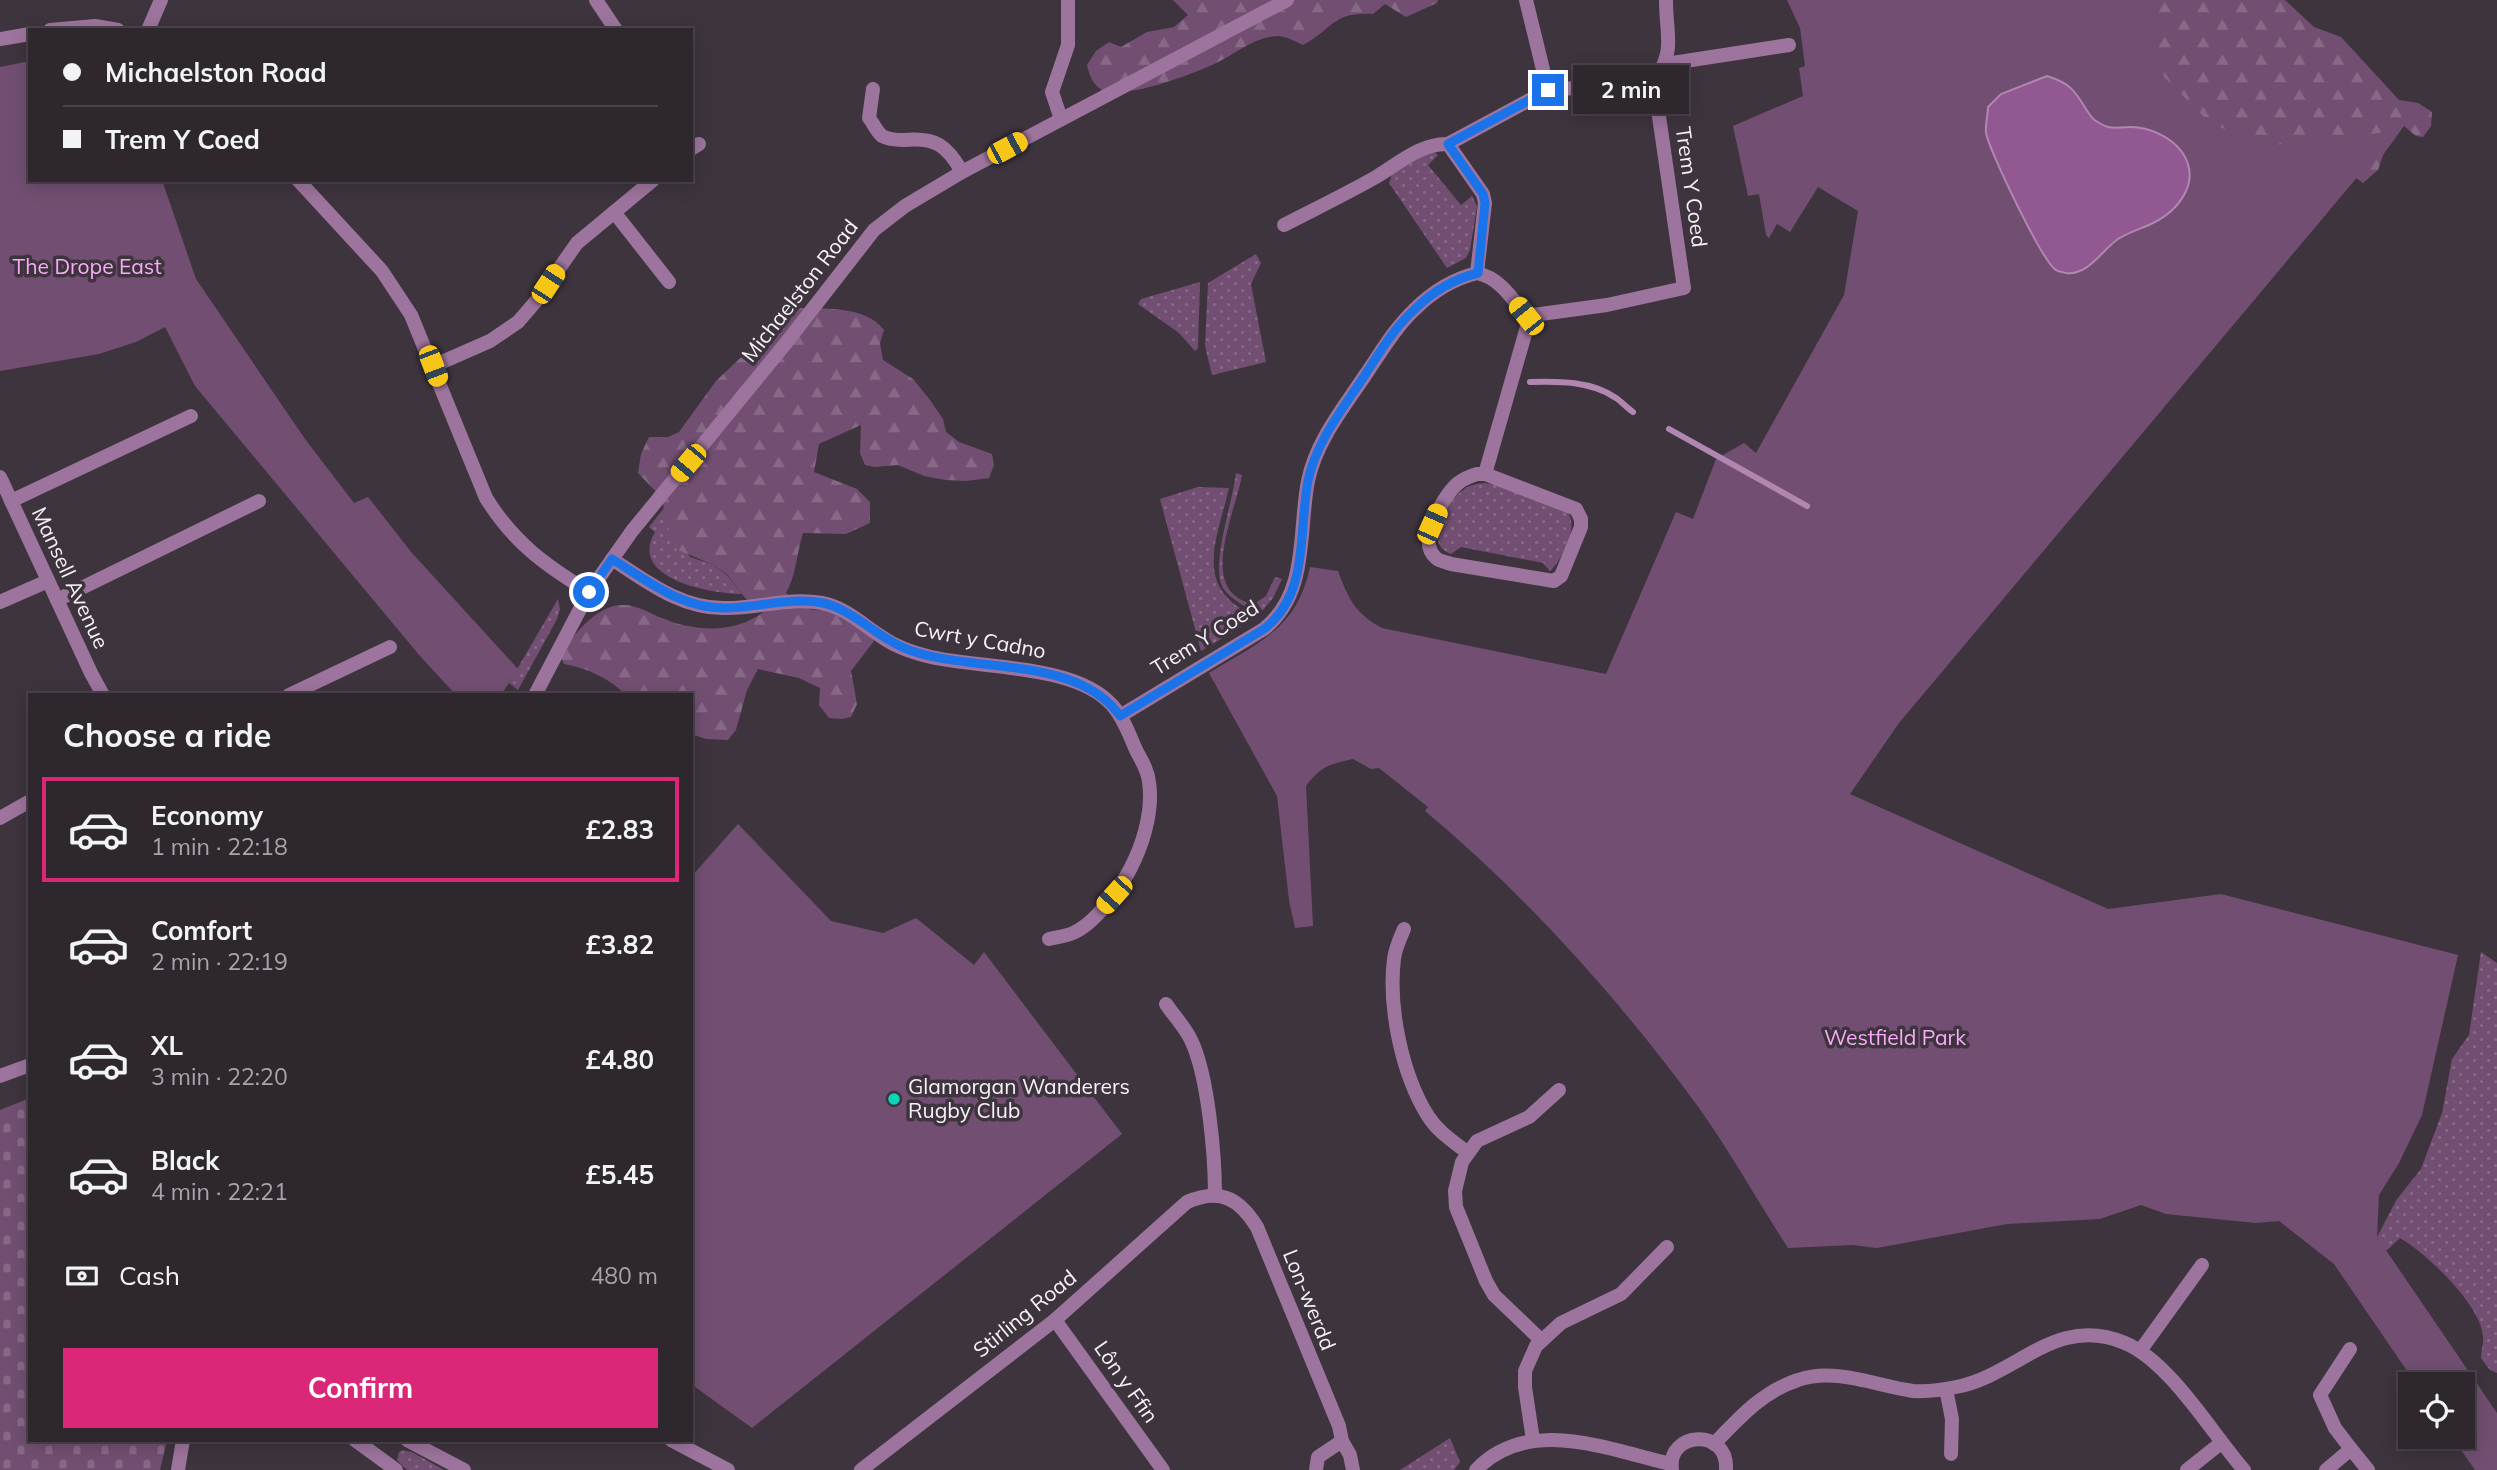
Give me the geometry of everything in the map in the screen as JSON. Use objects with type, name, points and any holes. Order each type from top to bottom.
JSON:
[{"type":"street","points":[[149,28],[161,0]]},
{"type":"street","points":[[596,0],[615,28]]},
{"type":"street","points":[[1061,119],[1052,92],[1068,45],[1068,0]]},
{"type":"street","name":"Michaelston Road","points":[[536,693],[589,592],[612,559],[874,230],[905,206],[962,172],[1287,0]]},
{"type":"street","points":[[1526,0],[1548,90]]},
{"type":"street","points":[[1284,225],[1376,177],[1416,152],[1430,146],[1448,144],[1548,90],[1654,82],[1666,64],[1669,52],[1666,0]]},
{"type":"street","points":[[73,28],[107,28]]},
{"type":"street","points":[[0,39],[28,34]]},
{"type":"street","points":[[1666,64],[1789,45]]},
{"type":"street","name":"Trem Y Coed","points":[[1526,316],[1607,305],[1684,289],[1654,82]]},
{"type":"street","points":[[873,89],[869,118],[881,135],[894,140],[920,138],[940,144],[962,172]]},
{"type":"street","points":[[1448,144],[1483,194],[1485,203],[1478,273],[1490,276],[1501,285],[1526,316],[1527,327],[1485,474]]},
{"type":"street","points":[[300,182],[382,271],[411,315],[486,498],[496,513],[524,547],[589,592]]},
{"type":"street","points":[[433,366],[490,341],[518,322],[577,243],[651,182]]},
{"type":"street","points":[[614,212],[669,282]]},
{"type":"street","name":"Trem Y Coed","points":[[1120,716],[1264,629],[1283,611],[1296,581],[1308,479],[1324,438],[1383,347],[1413,310],[1446,285],[1464,276],[1478,273]]},
{"type":"street","points":[[11,501],[191,416]]},
{"type":"street","points":[[1477,474],[1485,474],[1576,509],[1581,519],[1581,527],[1565,569],[1554,581],[1451,564],[1436,559],[1430,550],[1432,524],[1441,502],[1459,482],[1477,474]]},
{"type":"street","name":"Mansell Avenue","points":[[0,477],[102,693]]},
{"type":"street","points":[[57,600],[259,501]]},
{"type":"street","name":"Cwrt y Cadno","points":[[612,559],[664,592],[694,604],[710,608],[730,608],[788,602],[824,603],[850,615],[894,645],[912,652],[947,660],[1057,676],[1078,682],[1102,696],[1120,716],[1149,779],[1150,799],[1142,839],[1127,875],[1097,913],[1075,932],[1049,939]]},
{"type":"street","points":[[0,602],[48,581]]},
{"type":"street","points":[[293,693],[390,647]]},
{"type":"street","points":[[0,818],[28,802]]},
{"type":"street","points":[[1404,929],[1394,956],[1393,972],[1395,1016],[1408,1070],[1429,1117],[1441,1132],[1468,1153]]},
{"type":"street","points":[[1166,1004],[1190,1038],[1198,1058],[1212,1143],[1215,1195]]},
{"type":"street","points":[[0,1076],[28,1066]]},
{"type":"street","points":[[1541,1340],[1494,1295],[1486,1281],[1456,1208],[1458,1175],[1477,1141],[1529,1117],[1559,1090]]},
{"type":"street","name":"Stirling Road","points":[[861,1470],[1055,1320],[1187,1202],[1215,1195]]},
{"type":"street","name":"Lon-werdd","points":[[1215,1195],[1235,1200],[1247,1211],[1257,1227],[1339,1426],[1353,1470]]},
{"type":"street","points":[[1533,1440],[1525,1371],[1541,1340],[1570,1318],[1621,1294],[1667,1247]]},
{"type":"street","points":[[2140,1351],[2202,1265]]},
{"type":"street","name":"Lôn y Ffin","points":[[1055,1320],[1163,1470]]},
{"type":"street","points":[[1714,1444],[1765,1395],[1783,1384],[1802,1378],[1847,1377],[1915,1391],[1946,1389],[1960,1387],[1997,1373],[2039,1347],[2062,1338],[2099,1337],[2123,1342],[2158,1364],[2245,1470]]},
{"type":"street","points":[[2350,1349],[2320,1395],[2334,1428],[2368,1470]]},
{"type":"street","points":[[1946,1389],[1952,1419],[1951,1454]]},
{"type":"street","points":[[1476,1470],[1494,1455],[1533,1440],[1569,1440],[1671,1467],[1676,1451],[1691,1440],[1700,1439],[1714,1444],[1724,1454],[1726,1470]]},
{"type":"street","points":[[1316,1470],[1318,1457],[1326,1449],[1342,1441]]},
{"type":"street","points":[[178,1470],[183,1442]]},
{"type":"street","points":[[358,1442],[396,1470]]},
{"type":"street","points":[[411,1442],[464,1470]]},
{"type":"street","points":[[675,1442],[728,1470]]},
{"type":"street","points":[[2187,1470],[2221,1443]]},
{"type":"street","points":[[2326,1470],[2351,1449]]},
{"type":"green space","points":[[1173,0],[1438,0],[1437,3],[1406,17],[1385,4],[1373,14],[1341,18],[1303,45],[1281,36],[1261,39],[1204,69],[1138,90],[1109,92],[1099,88],[1091,78],[1087,65],[1096,51],[1109,42],[1121,47],[1147,32],[1174,27],[1188,15]]},
{"type":"green space","name":"Westfield Park","points":[[1787,0],[2149,0],[2164,77],[2212,125],[2275,145],[2396,131],[1899,723],[1850,794],[2108,909],[2221,894],[2458,955],[2422,1115],[2399,1163],[2379,1195],[2377,1237],[2469,1372],[2408,1372],[2334,1264],[2279,1221],[2256,1223],[2166,1214],[2141,1205],[2100,1219],[2007,1224],[1877,1248],[1853,1245],[1788,1248],[1699,1108],[1604,989],[1500,878],[1425,811],[1428,807],[1379,768],[1371,769],[1353,759],[1332,764],[1321,770],[1306,786],[1313,926],[1295,928],[1289,900],[1277,796],[1209,673],[1259,643],[1285,620],[1296,606],[1310,567],[1338,571],[1354,605],[1365,617],[1382,628],[1606,674],[1676,512],[1693,519],[1716,459],[1744,443],[1756,453],[1844,295],[1858,211],[1818,187],[1790,232],[1777,224],[1769,238],[1766,235],[1759,194],[1748,196],[1733,126],[1803,96],[1799,68],[1805,66],[1800,28]]},
{"type":"green space","points":[[2128,0],[2285,0],[2314,27],[2341,37],[2399,100],[2418,103],[2432,112],[2431,126],[2423,137],[2416,136],[2404,126],[2383,155],[2378,170],[2363,183],[2348,171],[2278,174],[1960,31]]},
{"type":"green space","name":"The Drope East","points":[[28,61],[28,182],[163,182],[196,279],[305,439],[354,503],[368,497],[412,553],[518,669],[502,693],[454,693],[420,656],[195,386],[165,327],[136,342],[99,354],[0,371],[0,67]]},
{"type":"green space","points":[[1434,152],[1438,155],[1428,165],[1461,205],[1472,196],[1477,206],[1470,250],[1466,258],[1447,268],[1389,183],[1392,174],[1427,153]]},
{"type":"green space","points":[[1256,254],[1261,263],[1251,284],[1266,362],[1212,375],[1205,346],[1208,283]]},
{"type":"green space","points":[[1200,282],[1198,348],[1195,351],[1179,333],[1138,304],[1141,299]]},
{"type":"green space","points":[[793,308],[855,312],[876,322],[884,330],[880,343],[883,360],[913,379],[943,419],[946,432],[959,442],[992,454],[994,465],[989,478],[945,480],[924,476],[898,465],[865,465],[860,453],[861,425],[819,444],[814,472],[857,489],[870,502],[870,523],[846,534],[803,533],[786,593],[810,609],[822,610],[837,604],[867,619],[874,641],[851,671],[857,704],[851,717],[829,718],[819,705],[820,688],[799,678],[758,669],[747,690],[736,730],[728,740],[706,739],[693,735],[693,693],[623,693],[597,675],[564,664],[560,656],[585,624],[611,607],[632,606],[675,623],[701,628],[741,624],[765,611],[745,598],[727,574],[676,549],[664,517],[663,499],[638,473],[641,454],[649,437],[668,437],[679,432],[716,381]]},
{"type":"green space","points":[[1236,473],[1242,475],[1224,549],[1226,584],[1236,597],[1254,604],[1266,596],[1275,577],[1282,579],[1273,598],[1257,617],[1226,592],[1220,578],[1221,549]]},
{"type":"green space","points":[[1484,483],[1497,485],[1567,512],[1572,525],[1568,542],[1560,559],[1550,571],[1543,563],[1461,547],[1451,554],[1442,549],[1437,532],[1444,513],[1463,490]]},
{"type":"green space","points":[[1198,487],[1229,488],[1216,539],[1214,571],[1219,586],[1229,599],[1245,611],[1234,618],[1241,627],[1201,651],[1160,499]]},
{"type":"green space","points":[[664,508],[664,517],[690,557],[711,564],[727,575],[742,594],[694,587],[662,572],[653,562],[649,548],[655,532],[649,527]]},
{"type":"green space","points":[[558,599],[560,609],[557,619],[518,690],[509,683]]},
{"type":"green space","name":"Glamorgan Wanderers Rugby Club","points":[[738,824],[831,921],[883,933],[916,918],[974,965],[984,952],[1122,1134],[752,1428],[693,1385],[693,875]]},
{"type":"green space","points":[[2481,952],[2497,963],[2497,1373],[2490,1370],[2481,1358],[2483,1339],[2480,1324],[2463,1295],[2437,1267],[2411,1245],[2400,1238],[2386,1251],[2377,1237],[2397,1199],[2421,1169],[2442,1113],[2452,1059],[2469,1035]]},
{"type":"green space","points":[[28,1099],[28,1442],[167,1442],[160,1470],[0,1470],[0,1110]]},
{"type":"green space","points":[[2475,1381],[2497,1413],[2497,1470],[2475,1470],[2460,1449],[2475,1449]]},
{"type":"green space","points":[[1450,1438],[1460,1462],[1454,1470],[1400,1470]]},
{"type":"green space","points":[[399,1452],[412,1452],[444,1470],[407,1470],[397,1460]]},
{"type":"shaded area","points":[[2047,76],[2070,88],[2091,117],[2101,124],[2113,128],[2145,129],[2166,137],[2182,152],[2190,174],[2184,194],[2170,211],[2151,224],[2118,239],[2088,266],[2074,273],[2056,270],[2049,263],[2006,182],[1986,133],[1988,107],[2001,94]]},
{"type":"waterway","points":[[1530,382],[1586,385],[1607,392],[1633,412]]},
{"type":"waterway","points":[[1669,429],[1807,506]]},
{"type":"place","name":"Glamorgan Wanderers Rugby Club","points":[[894,1099]]},
{"type":"route","points":[[589,592],[612,559],[664,592],[710,608],[788,602],[824,603],[850,615],[894,645],[912,652],[947,660],[1057,676],[1078,682],[1102,696],[1120,716],[1264,629],[1283,611],[1296,581],[1308,479],[1324,438],[1383,347],[1413,310],[1446,285],[1464,276],[1478,273],[1485,203],[1483,194],[1448,144],[1548,90]]}]
